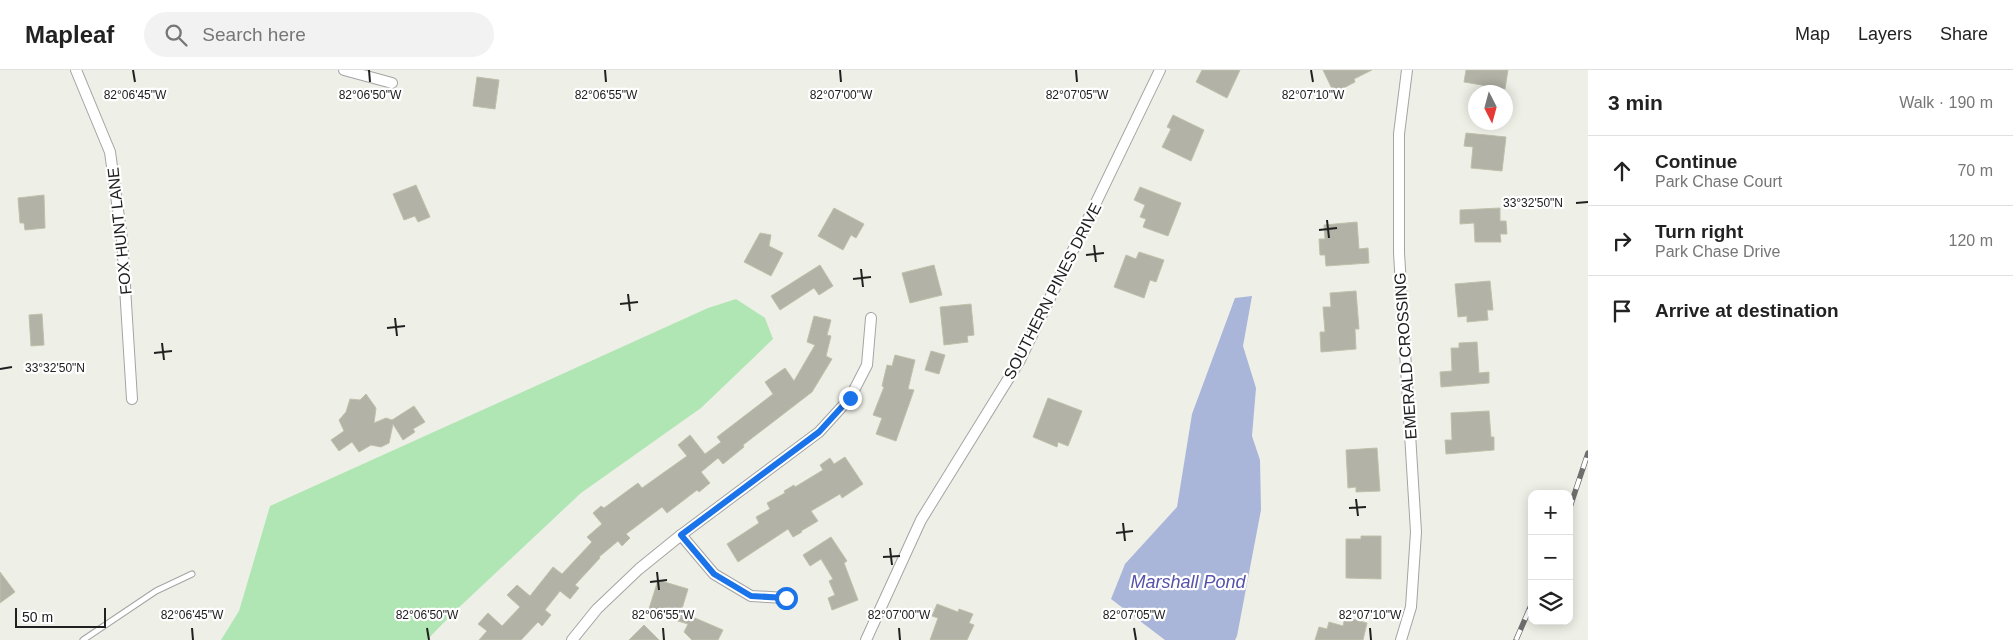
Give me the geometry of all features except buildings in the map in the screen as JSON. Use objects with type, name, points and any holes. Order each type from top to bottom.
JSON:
[{"type":"street","points":[[344,70],[392,83]]},
{"type":"street","name":"SOUTHERN PINES DRIVE","points":[[866,640],[921,520],[1020,360],[1160,70]]},
{"type":"street","name":"EMERALD CROSSING","points":[[1401,640],[1410,607],[1416,532],[1399,253],[1399,134],[1407,70]]},
{"type":"street","name":"FOX HUNT LANE","points":[[79,71],[110,152],[122,240],[132,399]]},
{"type":"street","points":[[572,640],[597,609],[639,569],[681,535],[819,432],[850,398],[867,365],[870,318]]},
{"type":"street","points":[[681,535],[714,574],[751,596],[786,598]]},
{"type":"lane","points":[[83,640],[156,591],[192,574]]},
{"type":"green space","points":[[736,299],[765,318],[773,339],[701,408],[581,493],[453,613],[427,640],[221,640],[239,611],[270,506],[708,308]]},
{"type":"water","name":"Marshall Pond","points":[[1252,296],[1243,346],[1256,388],[1252,436],[1260,460],[1261,510],[1237,636],[1235,640],[1165,640],[1111,599],[1125,564],[1177,507],[1192,414],[1235,298]]},
{"type":"railway","points":[[1573,498],[1588,453]]},
{"type":"railway","points":[[1516,640],[1528,612]]},
{"type":"route","points":[[786,598],[751,596],[714,574],[681,535],[819,432],[850,398]]}]
